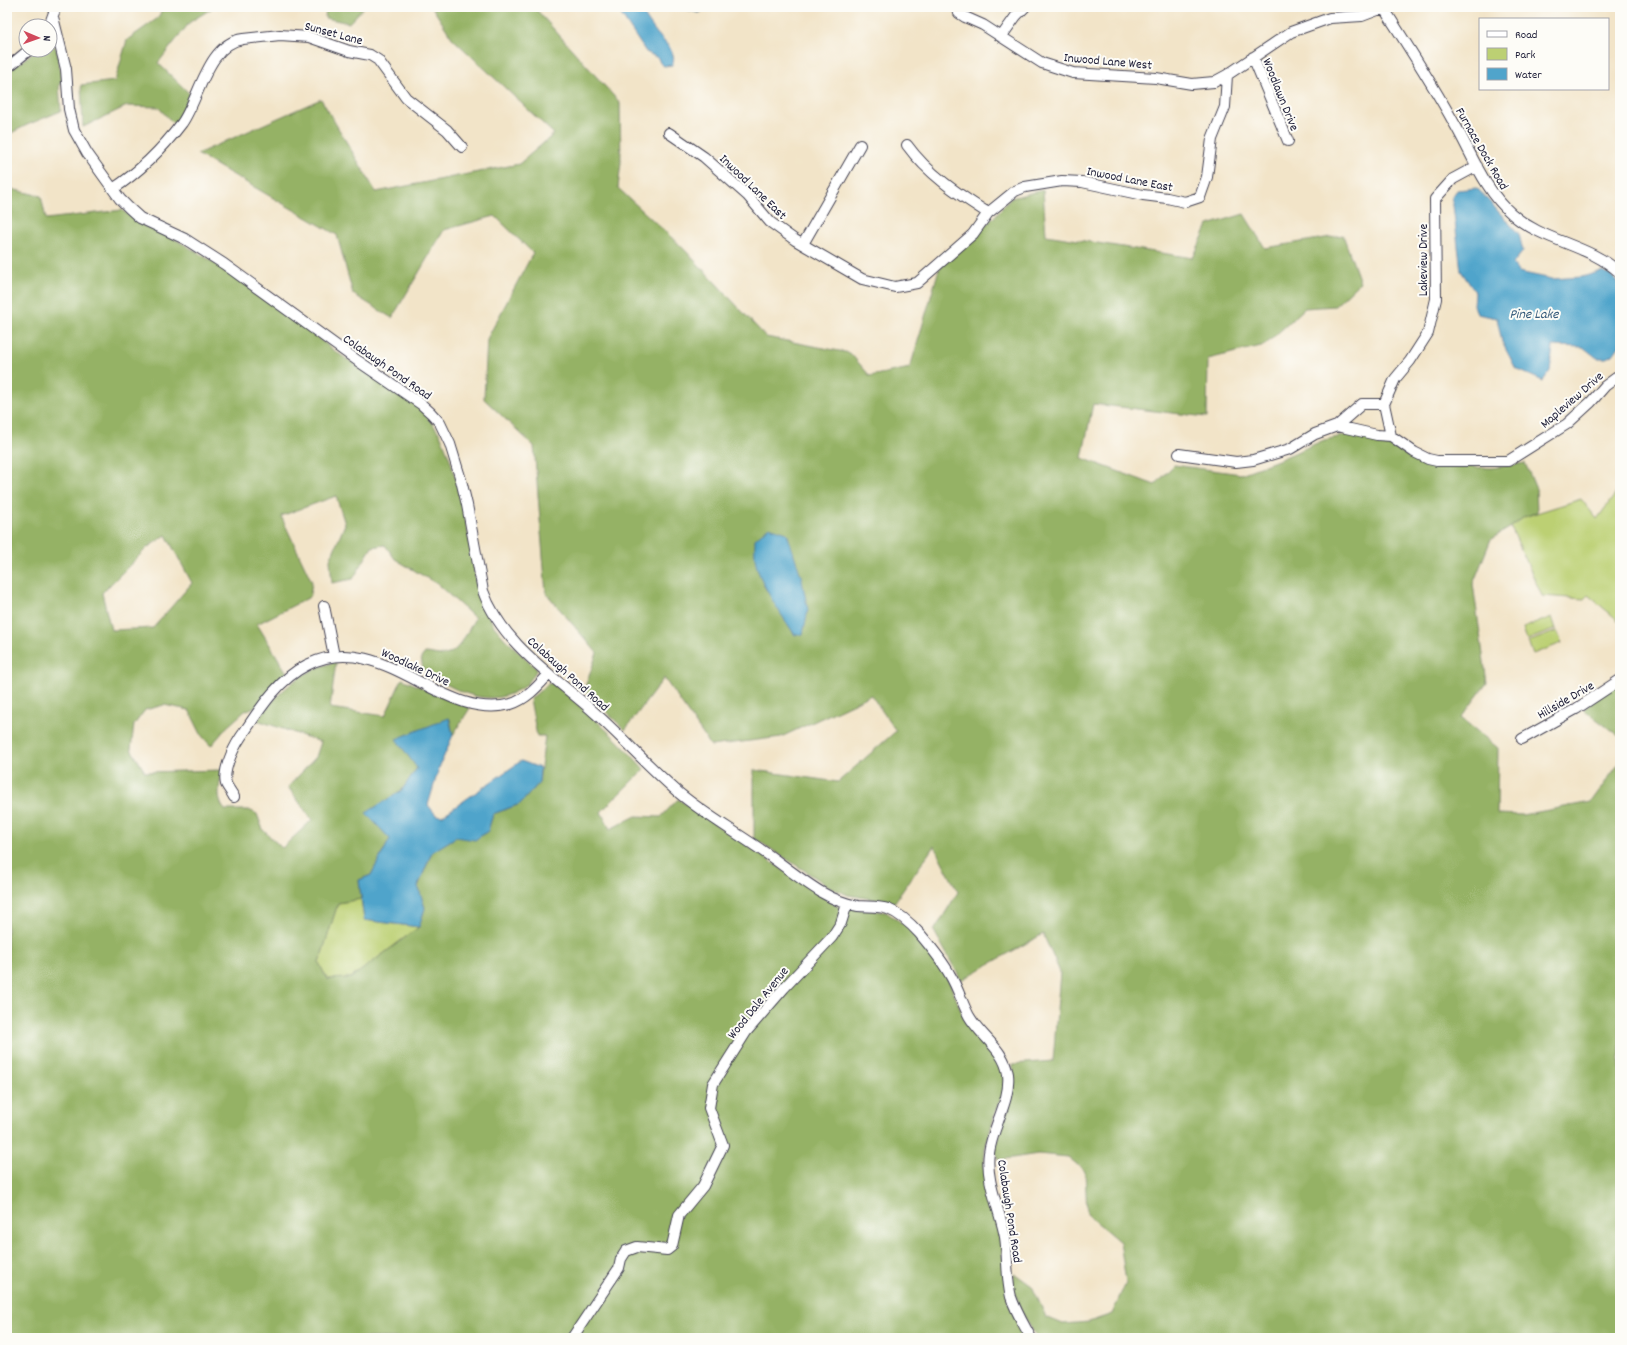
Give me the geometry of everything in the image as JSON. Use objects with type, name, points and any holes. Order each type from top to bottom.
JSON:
[{"type":"street","name":"Inwood Lane West","points":[[955,7],[965,17],[983,26],[1042,63],[1073,73],[1156,78],[1192,84],[1214,82],[1227,75]]},
{"type":"street","points":[[1001,37],[1016,16],[1025,7]]},
{"type":"street","points":[[1227,75],[1291,32],[1330,18],[1362,16],[1383,8]]},
{"type":"street","name":"Furnace Dock Road","points":[[1383,8],[1437,94],[1492,193],[1515,218],[1537,231],[1598,256],[1620,273]]},
{"type":"street","name":"Colabaugh Pond Road","points":[[53,17],[66,69],[69,109],[74,130],[80,142],[124,203],[140,218],[185,239],[224,264],[358,361],[402,390],[431,413],[445,433],[456,462],[467,505],[482,586],[487,602],[503,628],[549,674],[593,711],[680,794],[709,816],[755,845],[820,891],[847,904],[886,908],[904,918],[935,953],[951,975],[969,1017],[978,1029],[996,1047],[1004,1062],[1008,1075],[1007,1088],[990,1146],[988,1157],[989,1169],[1005,1240],[1009,1288],[1018,1315],[1031,1338]]},
{"type":"street","name":"Sunset Lane","points":[[113,188],[128,179],[142,166],[181,123],[214,60],[227,45],[243,38],[280,35],[309,37],[349,51],[370,55],[378,60],[406,98],[447,130],[462,147]]},
{"type":"street","name":"Woodlawn Drive","points":[[1253,57],[1288,141]]},
{"type":"street","points":[[7,68],[19,58]]},
{"type":"street","name":"Inwood Lane East","points":[[669,133],[704,157],[748,196],[770,222],[802,244],[862,279],[895,287],[918,283],[972,234],[988,213],[1015,191],[1025,187],[1062,181],[1082,182],[1185,202],[1200,197],[1207,177],[1212,139],[1225,107],[1227,75]]},
{"type":"street","points":[[802,244],[860,145]]},
{"type":"street","points":[[907,145],[918,160],[961,196],[988,213]]},
{"type":"street","name":"Lakeview Drive","points":[[1384,404],[1395,379],[1410,361],[1428,333],[1436,299],[1435,199],[1453,179],[1477,166]]},
{"type":"street","name":"Mapleview Drive","points":[[1392,436],[1428,460],[1508,461],[1541,442],[1567,424],[1591,402],[1605,386],[1620,375]]},
{"type":"street","points":[[1179,454],[1236,462],[1253,460],[1290,450],[1315,434],[1337,426],[1362,404],[1384,404],[1392,436],[1377,435],[1337,426]]},
{"type":"street","points":[[324,606],[334,656]]},
{"type":"street","name":"Woodlake Drive","points":[[234,797],[226,784],[226,775],[230,757],[244,732],[266,701],[286,680],[306,665],[320,659],[334,656],[348,656],[372,660],[402,672],[451,697],[490,706],[512,704],[532,693],[549,674]]},
{"type":"street","name":"Hillside Drive","points":[[1522,738],[1576,709],[1620,680]]},
{"type":"street","name":"Wood Dale Avenue","points":[[572,1338],[619,1268],[621,1258],[626,1251],[638,1247],[667,1250],[672,1246],[679,1215],[703,1186],[723,1145],[709,1108],[714,1084],[746,1032],[784,988],[832,937],[841,923],[847,904]]},
{"type":"green space","points":[[163,7],[212,7],[190,22],[158,63],[190,94],[175,125],[158,107],[127,106],[83,127],[81,85],[115,81],[127,40],[158,18]]},
{"type":"green space","points":[[326,7],[364,7],[349,23],[325,18]]},
{"type":"green space","points":[[432,7],[534,7],[620,103],[621,162],[618,188],[684,249],[766,337],[850,353],[870,376],[910,368],[939,269],[994,217],[1011,198],[1043,190],[1046,235],[1193,258],[1208,225],[1244,214],[1265,248],[1343,235],[1360,282],[1335,306],[1305,308],[1265,345],[1208,359],[1207,417],[1093,404],[1082,458],[1155,485],[1174,465],[1241,474],[1324,440],[1352,434],[1389,446],[1428,465],[1492,468],[1525,463],[1536,489],[1537,512],[1524,517],[1491,539],[1473,584],[1487,683],[1461,718],[1498,748],[1497,814],[1522,815],[1591,802],[1620,762],[1620,1338],[1037,1338],[1022,1313],[1013,1286],[1014,1273],[1032,1286],[1046,1317],[1063,1324],[1089,1322],[1112,1314],[1126,1282],[1120,1242],[1087,1214],[1085,1171],[1068,1157],[1038,1154],[999,1160],[995,1150],[1013,1092],[1013,1064],[1053,1061],[1060,972],[1043,934],[961,980],[934,931],[958,892],[934,846],[894,903],[848,895],[830,887],[754,838],[754,770],[838,782],[896,731],[871,695],[781,737],[711,746],[664,678],[625,730],[584,690],[597,653],[546,593],[534,446],[484,399],[487,339],[533,253],[495,216],[444,230],[392,318],[353,294],[337,235],[197,154],[321,99],[376,192],[519,164],[554,134],[452,38]],"holes":[[[755,539],[795,635],[764,586]]]},
{"type":"green space","points":[[58,57],[62,80],[59,85],[61,111],[7,135],[7,73],[26,58]]},
{"type":"green space","points":[[7,188],[41,196],[46,219],[122,210],[144,226],[168,235],[215,263],[278,306],[336,352],[418,406],[440,434],[450,459],[467,527],[477,587],[485,610],[494,626],[504,638],[537,669],[530,681],[522,688],[504,696],[492,698],[480,697],[456,689],[423,669],[421,658],[425,653],[445,655],[455,650],[463,640],[475,618],[437,584],[395,559],[385,545],[372,547],[353,579],[332,583],[330,560],[345,524],[336,496],[281,516],[312,582],[310,597],[257,624],[287,673],[259,705],[245,711],[227,727],[211,746],[202,736],[189,710],[164,705],[145,710],[134,725],[131,749],[145,772],[222,770],[219,796],[225,810],[249,810],[257,814],[263,830],[282,848],[312,820],[288,787],[316,757],[321,742],[257,720],[273,700],[291,684],[311,671],[336,662],[330,708],[385,716],[402,679],[470,708],[453,735],[450,719],[402,790],[367,813],[390,839],[371,875],[359,880],[361,899],[338,903],[319,963],[327,979],[351,978],[419,927],[425,908],[418,887],[432,852],[456,837],[488,831],[493,814],[520,804],[539,783],[545,736],[537,736],[530,699],[548,684],[553,683],[600,724],[644,769],[601,812],[610,829],[636,816],[661,817],[678,799],[838,907],[886,912],[906,926],[938,964],[949,981],[966,1023],[983,1037],[999,1059],[1005,1080],[1003,1093],[996,1110],[985,1149],[984,1166],[1001,1241],[1004,1265],[1028,1338],[7,1338],[7,555],[9,551],[10,512],[7,507]],"holes":[[[166,535],[192,583],[153,628],[111,630],[102,593],[148,547]]]},
{"type":"green space","points":[[1620,488],[1620,622],[1588,595],[1584,599],[1542,596],[1511,527],[1524,517],[1581,499],[1597,519]]},
{"type":"green space","points":[[1552,617],[1556,629],[1527,640],[1523,628]]},
{"type":"green space","points":[[1557,631],[1562,643],[1533,654],[1528,642]]},
{"type":"green space","points":[[1620,682],[1620,737],[1583,709]]},
{"type":"green space","points":[[361,899],[364,920],[419,927],[351,978],[327,979],[319,963],[338,903]]},
{"type":"water","points":[[616,7],[641,7],[643,13],[656,32],[672,51],[674,60],[672,65],[664,66],[660,63],[658,58],[646,52]]},
{"type":"water","points":[[684,7],[709,7],[699,13],[688,10]]},
{"type":"water","name":"Pine Lake","points":[[1477,188],[1519,234],[1523,251],[1513,264],[1519,272],[1552,279],[1582,277],[1602,271],[1611,275],[1620,286],[1620,345],[1613,355],[1606,358],[1597,358],[1583,347],[1553,346],[1550,371],[1543,381],[1516,369],[1502,342],[1497,318],[1477,314],[1474,305],[1475,292],[1461,271],[1452,197],[1457,190]]},
{"type":"water","points":[[769,527],[787,533],[801,576],[808,610],[803,634],[795,635],[784,619],[762,581],[756,564],[755,539]]},
{"type":"water","points":[[449,718],[453,735],[439,768],[428,805],[436,815],[442,816],[521,761],[540,768],[539,783],[520,804],[493,814],[488,831],[475,840],[456,837],[432,852],[418,886],[425,908],[419,927],[364,920],[359,880],[371,875],[390,839],[366,813],[402,790],[417,768],[396,739]]}]
